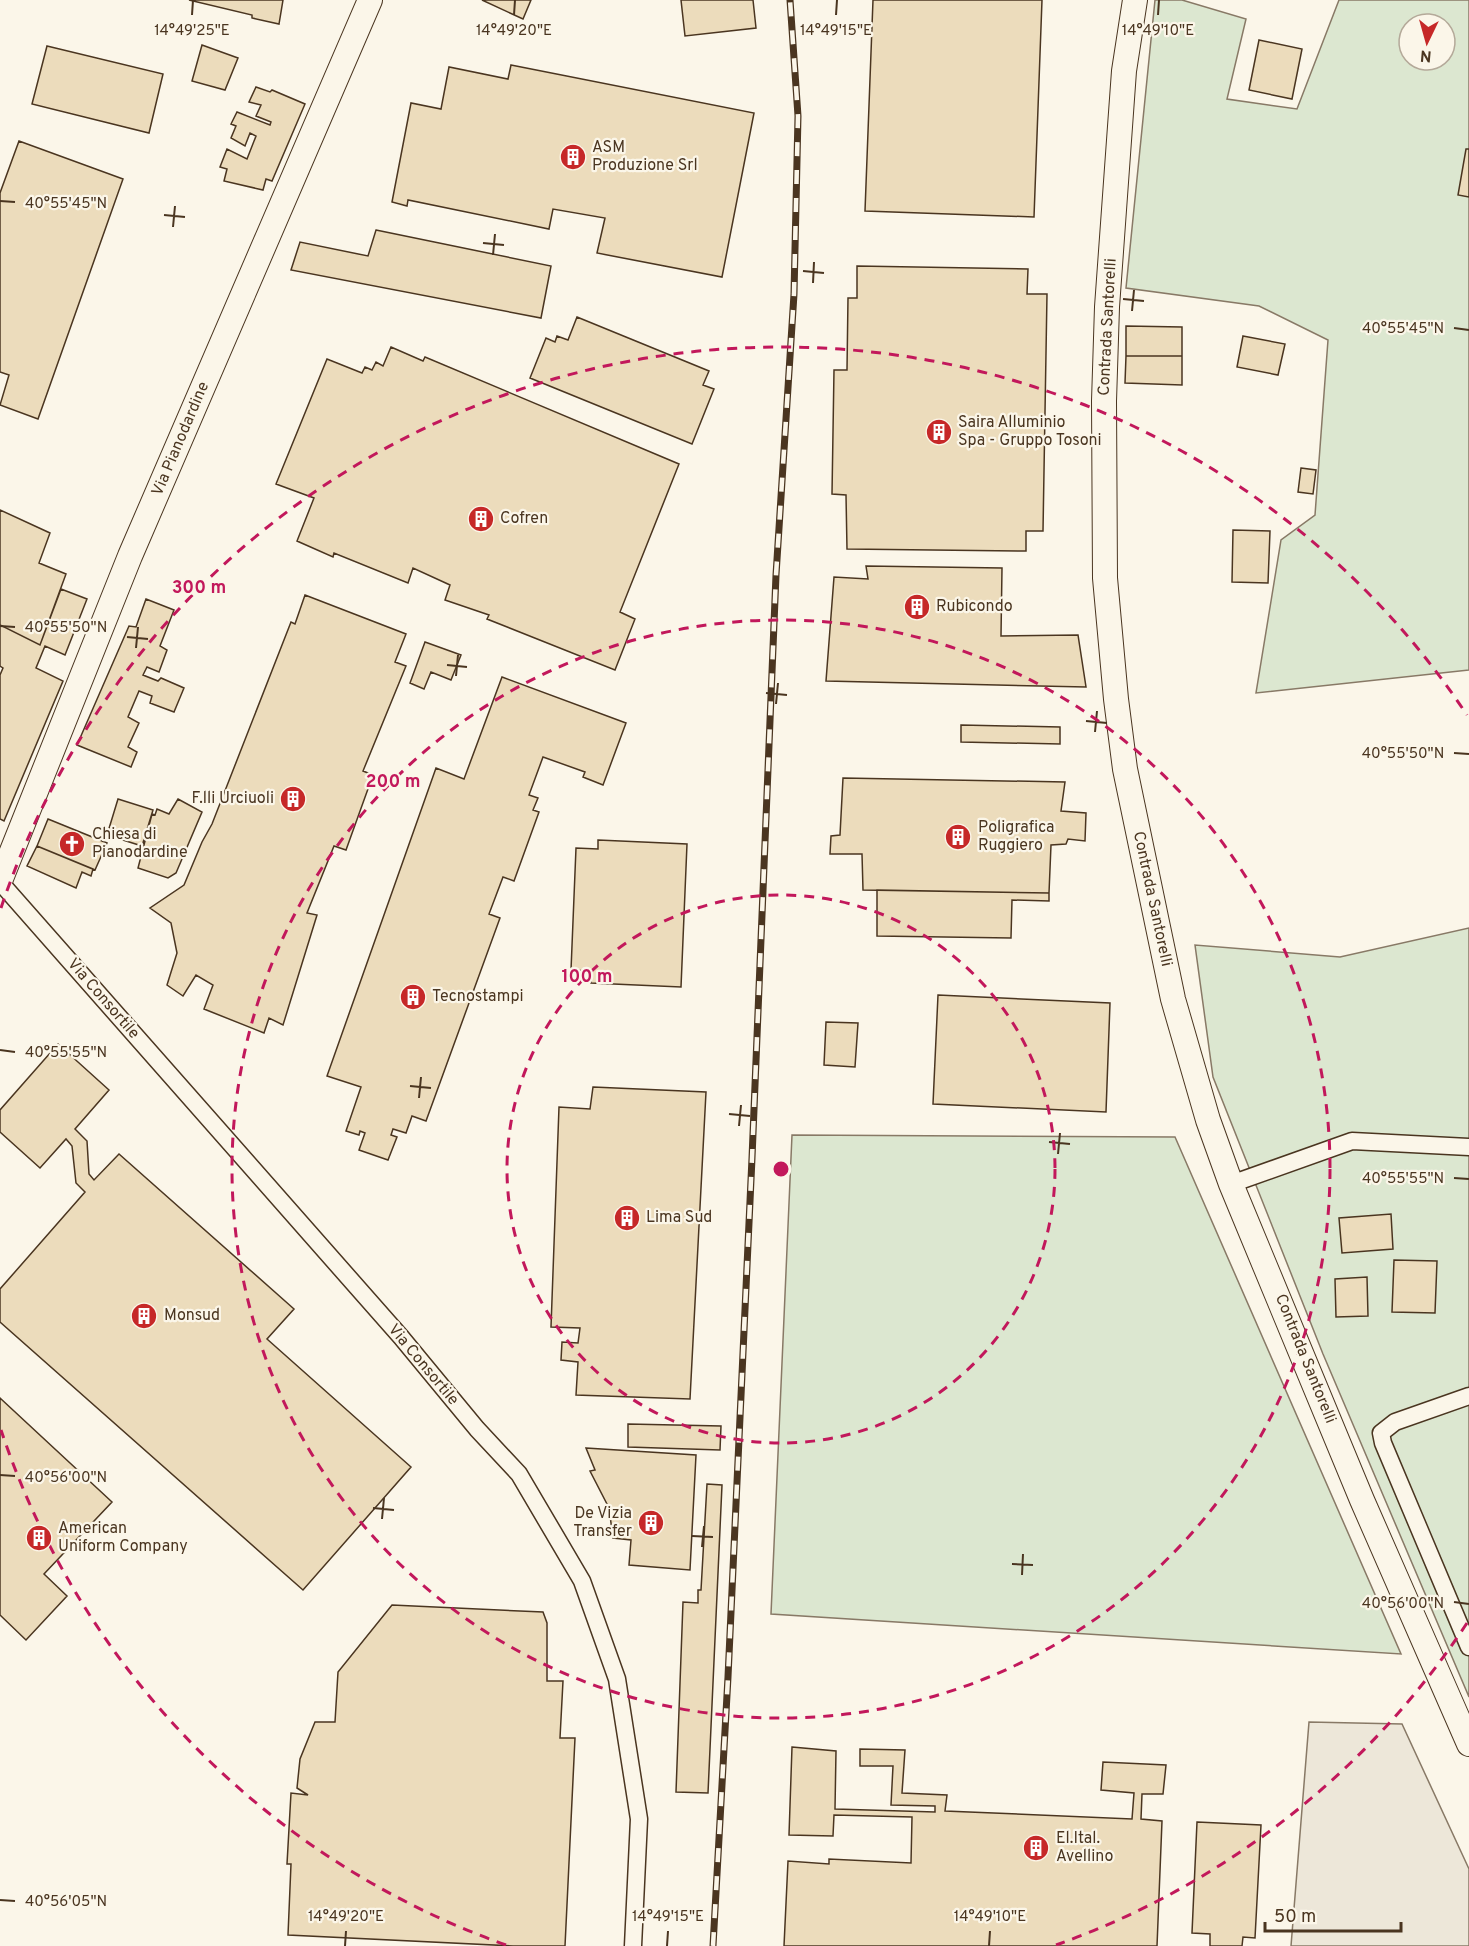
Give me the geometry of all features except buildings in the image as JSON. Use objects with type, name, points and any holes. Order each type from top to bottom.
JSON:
[{"type":"main road","name":"Via Pianodardine","points":[[0,881],[130,556],[370,0]]},
{"type":"main road","name":"Contrada Santorelli","points":[[1135,0],[1124,71],[1107,307],[1104,412],[1105,578],[1125,769],[1173,999],[1202,1099],[1231,1184],[1362,1500],[1469,1744]]},
{"type":"street","name":"Via Consortile","points":[[0,881],[401,1337],[477,1429],[519,1474],[582,1581],[617,1679],[639,1819],[633,1946]]},
{"type":"street","points":[[1231,1184],[1352,1141],[1469,1147]]},
{"type":"street","points":[[1469,1396],[1395,1422],[1381,1433],[1383,1443],[1469,1647]]},
{"type":"green space","points":[[1155,0],[1182,0],[1246,19],[1227,99],[1297,109],[1339,0],[1469,0],[1469,670],[1256,693],[1281,540],[1315,515],[1328,340],[1259,306],[1126,288]]},
{"type":"green space","points":[[1469,928],[1469,1697],[1323,1354],[1213,1077],[1195,945],[1340,957]]},
{"type":"green space","points":[[792,1135],[1175,1137],[1401,1654],[771,1614]]},
{"type":"shaded area","points":[[1309,1722],[1402,1724],[1469,1869],[1469,1946],[1291,1946]]},
{"type":"railway","points":[[713,1946],[752,1158],[776,575],[794,294],[798,116],[790,0]]},
{"type":"place","name":"ASM Produzione Srl","points":[[573,157]]},
{"type":"place","name":"Saira Alluminio Spa - Gruppo Tosoni","points":[[939,432]]},
{"type":"place","name":"Cofren","points":[[481,519]]},
{"type":"place","name":"Rubicondo","points":[[917,607]]},
{"type":"place","name":"F.lli Urciuoli","points":[[293,799]]},
{"type":"place","name":"Poligrafica Ruggiero","points":[[958,837]]},
{"type":"place","name":"Chiesa di Pianodardine","points":[[72,844]]},
{"type":"place","name":"Tecnostampi","points":[[413,997]]},
{"type":"place","name":"Lima Sud","points":[[627,1218]]},
{"type":"place","name":"Monsud","points":[[144,1316]]},
{"type":"place","name":"De Vizia Transfer","points":[[651,1523]]},
{"type":"place","name":"American Uniform Company","points":[[39,1538]]},
{"type":"place","name":"El.Ital. Avellino","points":[[1036,1848]]}]
